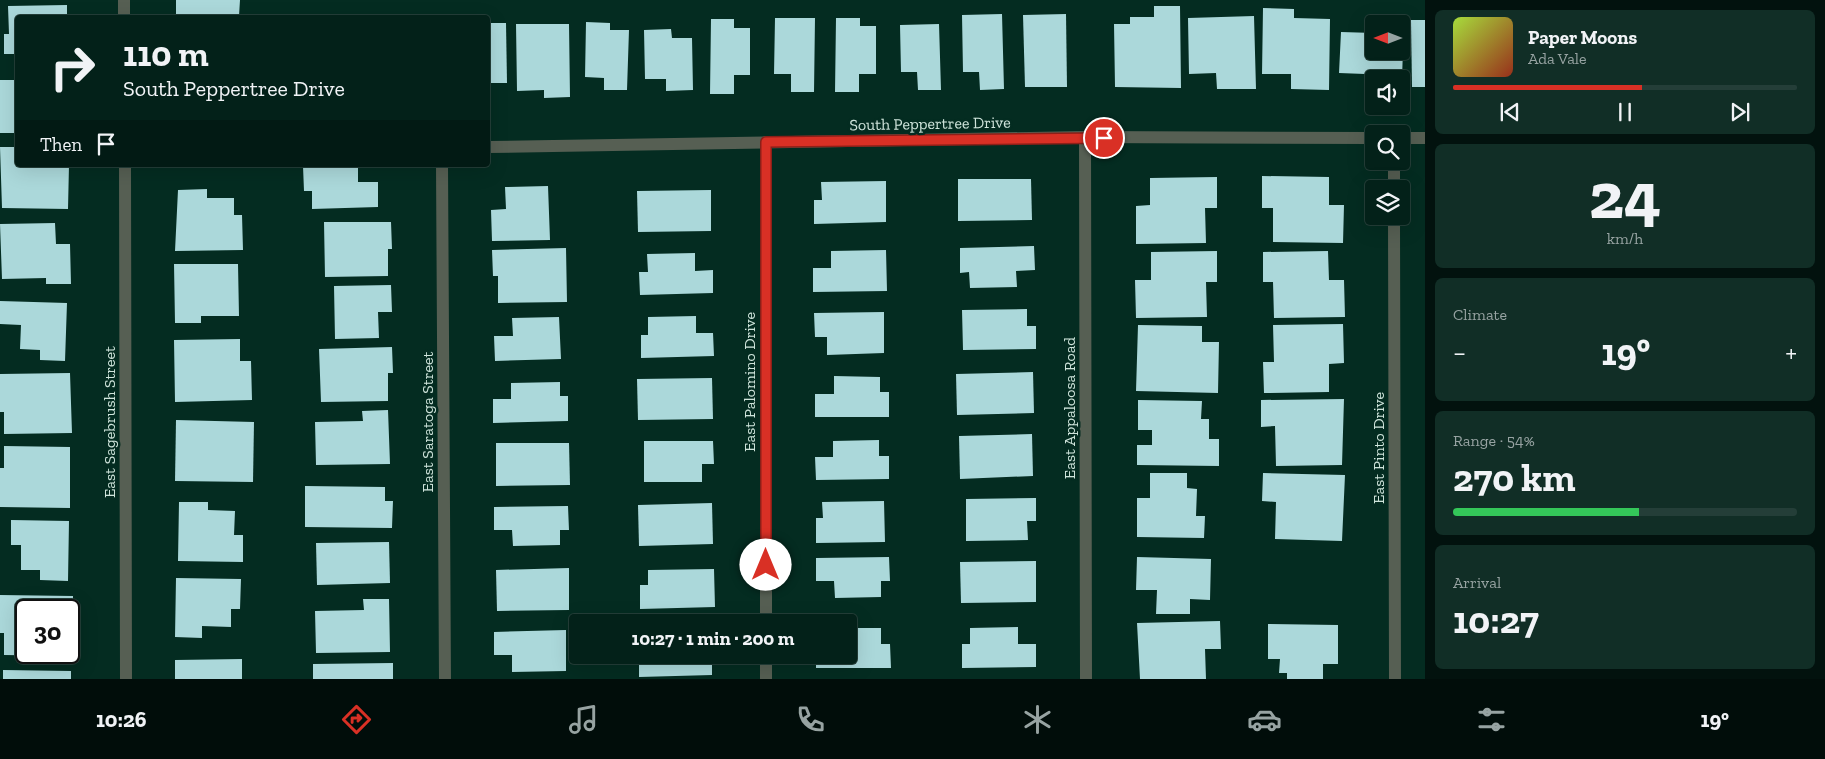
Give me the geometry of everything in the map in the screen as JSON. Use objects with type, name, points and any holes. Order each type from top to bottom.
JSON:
[{"type":"street","points":[[124,0],[124,15]]},
{"type":"street","name":"South Peppertree Drive","points":[[490,146],[1085,138],[1365,138]]},
{"type":"street","name":"East Appaloosa Road","points":[[1085,138],[1086,679]]},
{"type":"street","points":[[1410,138],[1425,138]]},
{"type":"street","name":"East Palomino Drive","points":[[766,142],[766,614]]},
{"type":"street","name":"East Sagebrush Street","points":[[124,167],[126,679]]},
{"type":"street","name":"East Saratoga Street","points":[[442,167],[445,679]]},
{"type":"street","name":"East Pinto Drive","points":[[1394,225],[1395,679]]},
{"type":"street","points":[[766,664],[766,679]]},
{"type":"building","points":[[176,0],[240,0],[239,15],[176,15]]},
{"type":"building","points":[[67,5],[67,15],[15,15],[15,54],[4,54],[4,34],[9,34],[8,6]]},
{"type":"building","points":[[1154,6],[1180,6],[1181,88],[1115,87],[1114,24],[1130,24],[1130,17],[1154,17]]},
{"type":"building","points":[[1263,8],[1294,9],[1294,18],[1330,19],[1329,90],[1291,89],[1291,74],[1262,74]]},
{"type":"building","points":[[1002,14],[1004,89],[980,90],[979,72],[963,72],[962,15]]},
{"type":"building","points":[[1066,14],[1067,87],[1025,87],[1023,15]]},
{"type":"building","points":[[1254,16],[1256,89],[1217,89],[1216,73],[1189,74],[1188,18]]},
{"type":"building","points":[[775,18],[815,18],[814,92],[791,92],[791,74],[774,74]]},
{"type":"building","points":[[836,18],[860,18],[860,26],[876,26],[876,74],[859,74],[859,92],[835,92]]},
{"type":"building","points":[[711,19],[734,19],[734,28],[750,28],[750,75],[734,75],[734,94],[710,94]]},
{"type":"building","points":[[1411,20],[1425,20],[1425,87],[1412,87]]},
{"type":"building","points":[[586,22],[610,23],[610,30],[629,30],[627,90],[604,90],[604,78],[585,77]]},
{"type":"building","points":[[490,23],[506,23],[507,83],[490,83]]},
{"type":"building","points":[[516,24],[569,24],[570,97],[544,98],[544,90],[517,91]]},
{"type":"building","points":[[939,24],[941,90],[918,90],[917,72],[901,72],[900,25]]},
{"type":"building","points":[[671,29],[672,38],[692,38],[693,90],[666,91],[666,79],[645,79],[644,30]]},
{"type":"building","points":[[1341,32],[1365,33],[1365,60],[1403,60],[1402,70],[1365,70],[1365,74],[1339,73]]},
{"type":"building","points":[[0,80],[15,80],[15,133],[0,133]]},
{"type":"building","points":[[0,147],[15,147],[15,167],[69,167],[68,209],[2,208]]},
{"type":"building","points":[[303,167],[358,167],[358,182],[378,182],[378,207],[312,209],[312,191],[304,191]]},
{"type":"building","points":[[1262,176],[1329,177],[1329,205],[1344,205],[1343,243],[1273,242],[1273,208],[1262,208]]},
{"type":"building","points":[[1217,177],[1217,208],[1205,208],[1206,243],[1136,244],[1136,206],[1150,205],[1150,178]]},
{"type":"building","points":[[958,179],[1031,179],[1032,220],[958,221]]},
{"type":"building","points":[[886,181],[886,222],[814,224],[814,200],[822,200],[821,182]]},
{"type":"building","points":[[548,186],[550,240],[492,241],[491,210],[506,209],[505,187]]},
{"type":"building","points":[[207,189],[207,198],[234,198],[234,215],[242,215],[243,250],[175,251],[178,190]]},
{"type":"building","points":[[711,190],[711,231],[638,232],[637,191]]},
{"type":"building","points":[[324,222],[391,222],[392,249],[388,249],[388,276],[325,277]]},
{"type":"building","points":[[55,223],[56,244],[70,244],[71,284],[46,284],[46,278],[2,279],[0,224]]},
{"type":"building","points":[[1034,246],[1035,270],[1016,271],[1017,287],[970,288],[969,272],[960,273],[960,248]]},
{"type":"building","points":[[566,248],[567,302],[498,303],[498,276],[493,276],[492,250]]},
{"type":"building","points":[[886,250],[887,291],[813,292],[813,268],[831,268],[831,251]]},
{"type":"building","points":[[1217,251],[1217,282],[1206,282],[1207,317],[1136,318],[1135,280],[1151,280],[1151,252]]},
{"type":"building","points":[[1328,251],[1329,280],[1344,280],[1345,317],[1274,318],[1273,282],[1263,282],[1263,252]]},
{"type":"building","points":[[695,253],[695,271],[713,270],[713,293],[640,295],[639,272],[648,272],[647,254]]},
{"type":"building","points":[[174,264],[238,264],[239,316],[201,316],[201,323],[175,323]]},
{"type":"building","points":[[391,285],[392,312],[378,312],[379,338],[335,339],[334,286]]},
{"type":"building","points":[[0,301],[67,303],[65,361],[40,360],[40,350],[20,349],[21,325],[0,324]]},
{"type":"building","points":[[1027,309],[1027,326],[1036,326],[1036,349],[963,350],[962,310]]},
{"type":"building","points":[[884,312],[884,353],[827,355],[827,337],[815,337],[814,313]]},
{"type":"building","points":[[696,316],[696,333],[713,333],[714,356],[641,358],[641,335],[648,335],[648,317]]},
{"type":"building","points":[[559,317],[561,359],[495,361],[494,336],[513,336],[512,318]]},
{"type":"building","points":[[1343,324],[1344,363],[1329,364],[1329,392],[1264,393],[1263,362],[1274,362],[1273,325]]},
{"type":"building","points":[[1138,325],[1202,326],[1202,342],[1219,342],[1218,393],[1136,391]]},
{"type":"building","points":[[240,339],[240,361],[251,361],[252,400],[175,402],[174,340]]},
{"type":"building","points":[[392,347],[393,373],[388,373],[388,401],[321,402],[319,349]]},
{"type":"building","points":[[1033,372],[1034,413],[957,415],[956,374]]},
{"type":"building","points":[[70,373],[72,433],[4,434],[4,412],[0,412],[0,374]]},
{"type":"building","points":[[834,376],[880,377],[880,392],[889,392],[889,417],[815,417],[815,394],[834,394]]},
{"type":"building","points":[[712,378],[713,419],[638,420],[637,379]]},
{"type":"building","points":[[560,382],[560,396],[568,396],[568,421],[493,423],[493,399],[511,399],[511,383]]},
{"type":"building","points":[[1344,399],[1342,465],[1276,466],[1275,426],[1261,427],[1261,400]]},
{"type":"building","points":[[1138,400],[1202,401],[1201,419],[1209,419],[1209,439],[1219,439],[1219,466],[1137,465],[1137,445],[1152,445],[1152,430],[1138,430]]},
{"type":"building","points":[[388,410],[390,464],[316,465],[315,422],[363,421],[362,411]]},
{"type":"building","points":[[176,420],[254,422],[253,482],[175,481]]},
{"type":"building","points":[[1032,434],[1033,476],[960,479],[959,436]]},
{"type":"building","points":[[879,440],[879,456],[889,456],[889,479],[816,480],[815,457],[833,457],[833,441]]},
{"type":"building","points":[[644,441],[713,441],[714,464],[702,464],[702,482],[644,482]]},
{"type":"building","points":[[496,443],[569,443],[570,485],[496,486]]},
{"type":"building","points":[[4,446],[70,447],[70,508],[0,507],[0,468],[4,468]]},
{"type":"building","points":[[1150,473],[1187,473],[1187,488],[1197,489],[1196,516],[1205,516],[1204,538],[1137,537],[1137,498],[1150,498]]},
{"type":"building","points":[[1263,473],[1345,475],[1342,541],[1275,539],[1276,502],[1262,501]]},
{"type":"building","points":[[305,486],[385,487],[385,501],[393,501],[392,528],[305,527]]},
{"type":"building","points":[[1036,498],[1036,521],[1027,521],[1028,540],[966,541],[966,499]]},
{"type":"building","points":[[884,501],[885,542],[816,543],[816,518],[823,518],[822,502]]},
{"type":"building","points":[[179,502],[208,502],[208,510],[235,511],[234,535],[243,535],[243,562],[178,561]]},
{"type":"building","points":[[712,503],[713,544],[639,546],[638,505]]},
{"type":"building","points":[[568,506],[569,530],[560,530],[560,545],[513,546],[512,530],[494,530],[494,507]]},
{"type":"building","points":[[11,520],[69,521],[68,581],[40,580],[40,570],[21,570],[21,545],[11,545]]},
{"type":"building","points":[[389,542],[390,583],[317,585],[316,543]]},
{"type":"building","points":[[889,557],[890,581],[881,581],[881,597],[835,598],[834,581],[816,581],[816,558]]},
{"type":"building","points":[[1137,557],[1211,559],[1210,600],[1190,599],[1190,614],[1156,614],[1157,590],[1136,590]]},
{"type":"building","points":[[1036,561],[1036,602],[961,603],[960,562]]},
{"type":"building","points":[[569,568],[569,610],[497,611],[496,570]]},
{"type":"building","points":[[714,569],[715,607],[640,609],[640,585],[648,585],[648,570]]},
{"type":"building","points":[[176,578],[241,579],[240,609],[231,609],[231,627],[202,626],[202,638],[175,637]]},
{"type":"building","points":[[0,595],[73,596],[73,599],[15,599],[15,655],[4,655],[4,633],[0,633]]},
{"type":"building","points":[[363,599],[389,599],[390,652],[316,653],[315,611],[364,610]]},
{"type":"building","points":[[1220,621],[1221,649],[1205,649],[1206,679],[1140,679],[1137,623]]},
{"type":"building","points":[[1268,624],[1338,625],[1338,664],[1323,664],[1323,679],[1287,679],[1287,673],[1279,673],[1280,659],[1268,659]]},
{"type":"building","points":[[1018,627],[1018,644],[1036,644],[1036,667],[962,668],[962,644],[970,644],[970,628]]},
{"type":"building","points":[[857,628],[881,628],[881,644],[890,644],[891,668],[816,668],[816,664],[857,664]]},
{"type":"building","points":[[566,630],[566,671],[512,672],[512,655],[494,655],[494,632]]},
{"type":"building","points":[[242,659],[242,679],[175,679],[175,660]]},
{"type":"building","points":[[393,663],[393,679],[313,679],[313,664]]},
{"type":"building","points":[[639,664],[712,664],[712,675],[639,677]]},
{"type":"building","points":[[3,670],[71,671],[71,679],[3,679]]},
{"type":"route","points":[[766,565],[766,142],[1104,138]]}]
